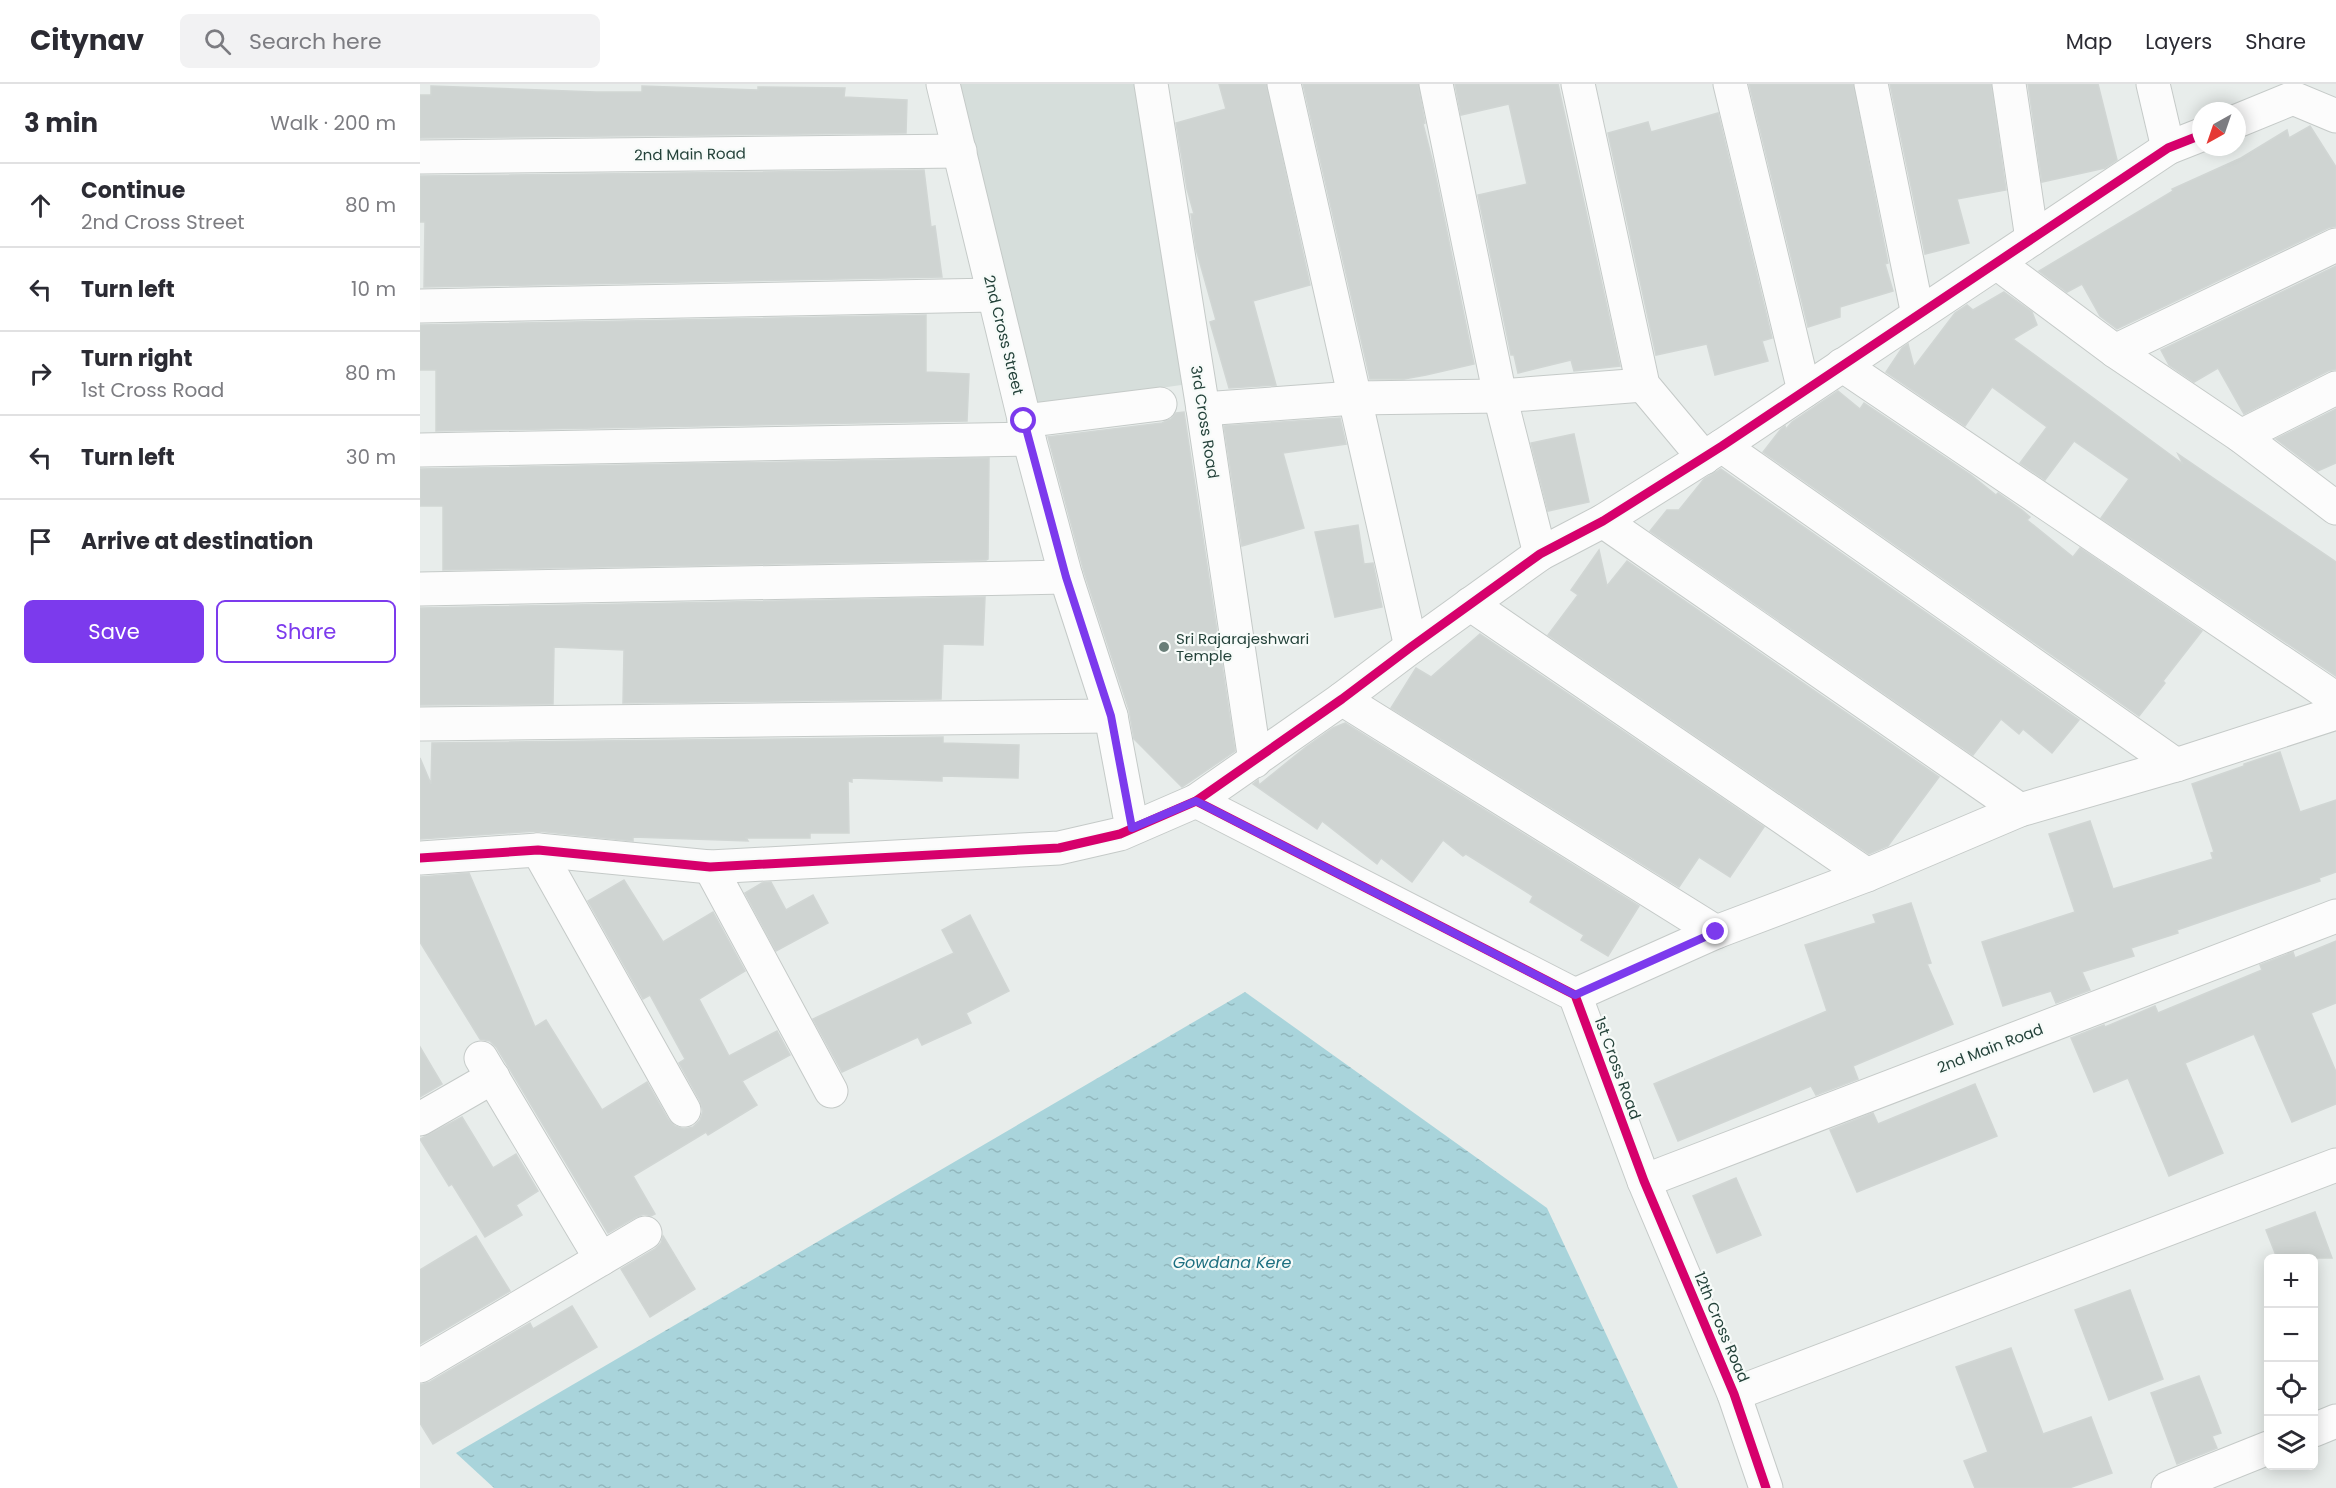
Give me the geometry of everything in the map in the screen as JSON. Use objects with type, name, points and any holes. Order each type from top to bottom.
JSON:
[{"type":"street","name":"2nd Cross Street","points":[[943,84],[1027,430],[1066,577],[1111,716],[1132,828]]},
{"type":"street","name":"3rd Cross Road","points":[[1150,84],[1203,409],[1255,761]]},
{"type":"street","points":[[1284,84],[1411,647]]},
{"type":"street","points":[[1436,84],[1500,396],[1540,554]]},
{"type":"street","points":[[1578,84],[1643,385],[1713,452],[2176,765]]},
{"type":"street","points":[[1730,84],[1804,391]]},
{"type":"street","points":[[1871,84],[1918,315]]},
{"type":"street","points":[[2009,84],[2032,239]]},
{"type":"street","points":[[2153,84],[2168,148]]},
{"type":"street","points":[[2246,116],[2291,91],[2336,116]]},
{"type":"street","points":[[420,858],[538,850],[710,867],[1059,848],[1120,834],[1196,801],[1342,699],[1540,554],[1603,521],[1713,452],[2168,148],[2192,139]]},
{"type":"street","name":"2nd Main Road","points":[[420,157],[960,151]]},
{"type":"street","points":[[2115,351],[2336,245]]},
{"type":"street","points":[[1997,263],[2115,351],[2241,436],[2336,508]]},
{"type":"street","points":[[420,306],[994,295]]},
{"type":"street","points":[[1842,365],[2336,699]]},
{"type":"street","points":[[1203,409],[1354,398],[1500,396],[1643,385]]},
{"type":"street","points":[[2241,436],[2336,388]]},
{"type":"street","points":[[420,450],[1027,430],[1160,404]]},
{"type":"street","points":[[1603,521],[2020,810]]},
{"type":"street","points":[[420,590],[1066,577]]},
{"type":"street","points":[[1470,604],[1867,875]]},
{"type":"street","points":[[1342,699],[1716,932]]},
{"type":"street","points":[[1196,801],[1575,995],[1716,932],[1867,875],[2020,810],[2176,765],[2336,713]]},
{"type":"street","points":[[420,724],[1111,716]]},
{"type":"street","points":[[538,850],[684,1110]]},
{"type":"street","points":[[710,867],[831,1091]]},
{"type":"street","name":"2nd Main Road","points":[[1644,1181],[2336,916]]},
{"type":"street","name":"1st Cross Road","points":[[1575,995],[1644,1181]]},
{"type":"street","points":[[420,1119],[487,1067],[601,1259]]},
{"type":"street","points":[[1734,1394],[2336,1165]]},
{"type":"street","name":"12th Cross Road","points":[[1644,1181],[1734,1394],[1766,1488]]},
{"type":"street","points":[[420,1366],[645,1233]]},
{"type":"street","points":[[2318,1428],[2336,1421]]},
{"type":"street","points":[[2168,1488],[2264,1450]]},
{"type":"shaded area","points":[[960,84],[1138,84],[1188,384],[1030,407]]},
{"type":"water","name":"Gowdana Kere","points":[[1245,992],[1547,1208],[1678,1488],[494,1488],[456,1453]]},
{"type":"building","points":[[1219,84],[1266,84],[1310,285],[1253,301],[1276,385],[1229,388],[1210,322],[1216,320],[1196,249],[1191,214],[1194,214],[1187,189],[1176,123],[1226,109]]},
{"type":"building","points":[[1303,84],[1418,84],[1425,123],[1423,124],[1474,364],[1404,379],[1370,379]]},
{"type":"building","points":[[1455,84],[1558,84],[1620,366],[1574,371],[1571,360],[1518,373],[1514,355],[1511,355],[1478,195],[1527,184],[1509,104],[1461,115]]},
{"type":"building","points":[[1749,84],[1853,84],[1888,263],[1885,264],[1893,291],[1840,307],[1840,317],[1808,327]]},
{"type":"building","points":[[1890,84],[1991,84],[2006,190],[1957,199],[1969,243],[1925,254]]},
{"type":"building","points":[[2028,84],[2098,84],[2117,160],[2105,168],[2042,182]]},
{"type":"building","points":[[431,86],[596,92],[642,92],[642,86],[758,90],[758,87],[845,88],[844,97],[907,100],[906,133],[420,138],[420,95],[431,95]]},
{"type":"building","points":[[1718,113],[1772,338],[1762,341],[1768,361],[1715,375],[1707,344],[1656,355],[1608,133],[1648,122],[1651,132]]},
{"type":"building","points":[[2310,126],[2336,167],[2336,226],[2117,329],[2100,316],[2082,284],[2067,292],[2039,271],[2173,191],[2172,189],[2246,156],[2287,130],[2289,138]]},
{"type":"building","points":[[924,170],[931,227],[935,226],[942,277],[424,287],[425,222],[420,222],[420,176]]},
{"type":"building","points":[[2336,266],[2336,369],[2244,414],[2218,368],[2194,382],[2169,365],[2161,350]]},
{"type":"building","points":[[2004,292],[2032,312],[2037,325],[2013,339],[2183,464],[2178,454],[2336,562],[2336,676],[2101,518],[2129,479],[2074,441],[2045,480],[2020,463],[2047,427],[1992,387],[1965,426],[1886,372],[1902,348],[1908,344],[1914,367],[1955,313],[1967,305],[1973,310]]},
{"type":"building","points":[[926,315],[926,372],[969,374],[967,421],[436,431],[436,370],[420,370],[420,325]]},
{"type":"building","points":[[1838,391],[1860,409],[1864,403],[1971,475],[1996,495],[1998,493],[2022,510],[2030,517],[2027,520],[2073,557],[2080,548],[2202,631],[2139,716],[1763,452],[1781,429],[1785,426],[1786,429],[1792,422]]},
{"type":"building","points":[[2336,409],[2336,463],[2318,471],[2276,439]]},
{"type":"building","name":"Sri Rajarajeshwari Temple","points":[[1184,412],[1235,751],[1182,787],[1134,739],[1129,710],[1084,572],[1048,437],[1162,423],[1171,419],[1176,413]]},
{"type":"building","points":[[1340,418],[1346,444],[1283,453],[1304,528],[1242,546],[1224,426]]},
{"type":"building","points":[[1574,434],[1589,502],[1548,511],[1531,443]]},
{"type":"building","points":[[989,458],[988,559],[986,560],[443,570],[443,506],[420,506],[420,469]]},
{"type":"building","points":[[1721,469],[2079,720],[2052,753],[2023,729],[2019,734],[2001,719],[1973,755],[1650,531],[1667,510],[1679,510],[1704,479]]},
{"type":"building","points":[[1358,525],[1364,564],[1373,563],[1382,607],[1335,617],[1315,532]]},
{"type":"building","points":[[1599,550],[1607,586],[1627,561],[1939,777],[1888,846],[1869,854],[1548,635],[1578,595],[1571,590]]},
{"type":"building","points":[[985,597],[983,645],[943,644],[941,699],[623,703],[624,650],[554,647],[553,704],[420,705],[420,608]]},
{"type":"building","points":[[1480,634],[1764,827],[1730,877],[1699,857],[1679,887],[1391,708],[1416,668],[1431,677]]},
{"type":"building","points":[[1345,723],[1639,906],[1608,956],[1581,940],[1584,935],[1530,902],[1533,896],[1466,854],[1463,856],[1443,840],[1412,882],[1381,858],[1377,864],[1322,821],[1317,829],[1253,784],[1258,780],[1259,785],[1306,747],[1333,728]]},
{"type":"building","points":[[943,737],[943,743],[1019,745],[1018,778],[942,776],[942,781],[852,778],[852,782],[848,781],[849,833],[810,833],[810,838],[746,838],[748,841],[633,837],[633,841],[537,831],[420,839],[420,758],[431,784],[432,743]]},
{"type":"building","points":[[2280,752],[2300,812],[2336,800],[2336,872],[2319,878],[2320,881],[2131,948],[2134,956],[2082,972],[2090,990],[2056,1003],[2051,991],[2003,1006],[1982,942],[2075,912],[2049,834],[2090,821],[2113,889],[2213,859],[2211,853],[2214,852],[2192,784]]},
{"type":"building","points":[[469,873],[535,1027],[546,1020],[602,1110],[647,1082],[668,1119],[675,1126],[684,1129],[693,1127],[700,1120],[703,1111],[679,1063],[685,1059],[650,995],[643,999],[588,901],[624,880],[663,942],[713,912],[745,971],[699,999],[729,1056],[777,1031],[790,1055],[742,1081],[757,1105],[708,1135],[706,1132],[633,1176],[655,1214],[636,1217],[608,1233],[497,1048],[490,1041],[480,1039],[420,942],[420,877]]},
{"type":"building","points":[[771,882],[786,910],[813,895],[828,923],[776,951],[745,893],[762,883]]},
{"type":"building","points":[[1911,903],[1931,963],[1927,964],[1953,1024],[1853,1066],[1858,1079],[1816,1095],[1811,1086],[1678,1141],[1654,1084],[1827,1011],[1805,945],[1876,923],[1873,915]]},
{"type":"building","points":[[970,915],[1009,991],[966,1013],[971,1023],[922,1045],[918,1037],[842,1072],[813,1019],[954,953],[942,930]]},
{"type":"building","points":[[2336,941],[2336,1003],[2311,1013],[2336,1072],[2336,1104],[2292,1122],[2254,1034],[2185,1063],[2223,1153],[2169,1176],[2128,1078],[2094,1092],[2071,1038],[2104,1025],[2105,1027],[2155,1006],[2158,1013],[2262,970],[2260,965],[2293,952],[2295,958]]},
{"type":"building","points":[[420,1047],[442,1084],[420,1097]]},
{"type":"building","points":[[1975,1084],[1997,1136],[1857,1192],[1830,1130],[1873,1113],[1878,1124]]},
{"type":"building","points":[[462,1117],[493,1168],[516,1154],[538,1191],[516,1205],[522,1215],[485,1237],[452,1184],[449,1186],[420,1139]]},
{"type":"building","points":[[1736,1178],[1761,1235],[1717,1253],[1693,1196]]},
{"type":"building","points":[[2315,1212],[2332,1258],[2318,1258],[2318,1254],[2275,1254],[2266,1230]]},
{"type":"building","points":[[476,1236],[510,1291],[420,1344],[420,1270]]},
{"type":"building","points":[[663,1236],[695,1289],[650,1317],[621,1269],[655,1249],[661,1243]]},
{"type":"building","points":[[2130,1290],[2163,1379],[2109,1400],[2075,1310]]},
{"type":"building","points":[[572,1306],[597,1347],[433,1444],[420,1423],[420,1385],[430,1382],[530,1323],[533,1329]]},
{"type":"building","points":[[2011,1348],[2043,1434],[2091,1417],[2112,1473],[2069,1488],[1975,1488],[1964,1461],[1988,1452],[1956,1367]]},
{"type":"building","points":[[2199,1376],[2221,1433],[2212,1436],[2217,1448],[2177,1464],[2151,1393]]},
{"type":"cycle path","points":[[420,858],[538,850],[710,867],[1059,848],[1120,834],[1196,801],[1342,699],[1540,554],[1603,521],[1722,446],[2168,148],[2192,139]]},
{"type":"cycle path","points":[[1196,801],[1575,995],[1644,1181],[1734,1394],[1766,1488]]},
{"type":"place","name":"Sri Rajarajeshwari Temple","points":[[1164,647]]},
{"type":"route","points":[[1024,421],[1066,577],[1111,716],[1132,828],[1196,801],[1575,995],[1716,932]]}]
